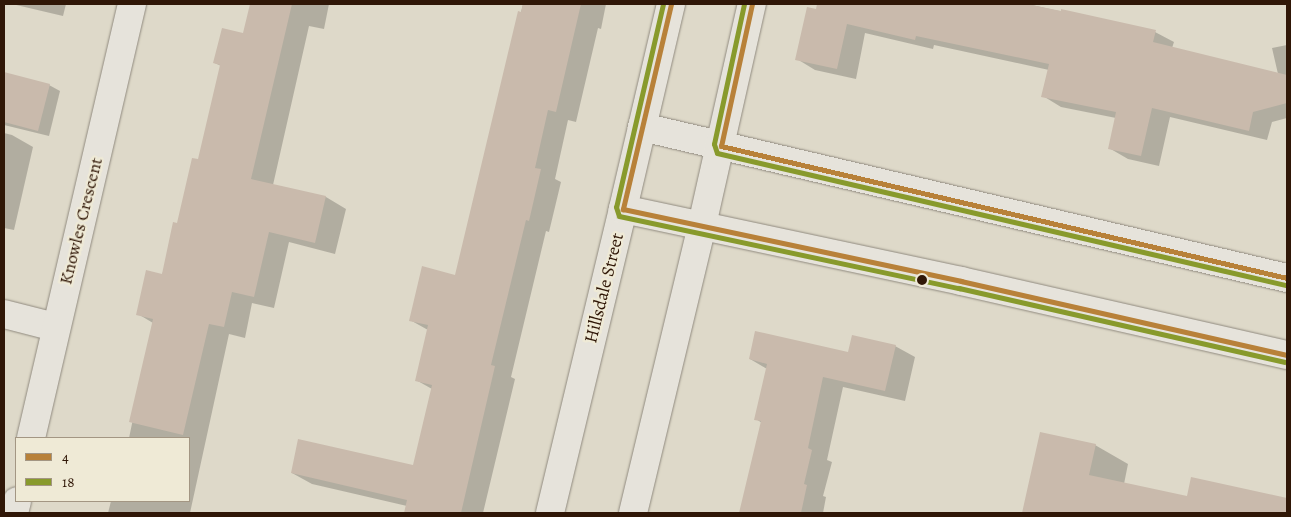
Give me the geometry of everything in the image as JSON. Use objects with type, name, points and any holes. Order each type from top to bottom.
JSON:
[{"type":"street","name":"Knowles Crescent","points":[[31,437],[55,327],[132,4]]},
{"type":"street","name":"Hillsdale Street","points":[[550,513],[672,4]]},
{"type":"street","points":[[633,513],[721,146],[752,4]]},
{"type":"street","points":[[642,128],[1287,278]]},
{"type":"street","points":[[623,209],[1287,355]]},
{"type":"street","points":[[4,314],[55,327]]},
{"type":"building","points":[[250,4],[292,4],[251,179],[326,196],[315,243],[269,232],[254,297],[232,292],[224,327],[209,324],[183,435],[129,422],[153,319],[136,315],[146,270],[162,274],[173,222],[177,223],[192,158],[198,159],[220,65],[213,63],[222,28],[243,33]]},
{"type":"building","points":[[523,4],[581,4],[556,112],[548,110],[535,168],[541,169],[529,221],[526,220],[491,365],[495,366],[461,513],[404,513],[407,500],[291,473],[298,439],[413,465],[432,385],[415,381],[428,325],[409,321],[422,266],[455,275],[518,11],[521,12]]},
{"type":"building","points":[[817,4],[1027,4],[1061,11],[1061,9],[1156,30],[1153,42],[1287,75],[1287,103],[1253,112],[1249,131],[1152,108],[1141,156],[1108,149],[1116,112],[1041,97],[1049,64],[916,36],[915,40],[847,24],[837,69],[795,60],[807,7],[816,9]]},
{"type":"building","points":[[4,72],[50,84],[38,131],[4,122]]},
{"type":"building","points":[[755,331],[848,352],[852,335],[896,345],[885,391],[823,377],[808,448],[812,450],[804,484],[807,485],[801,513],[739,513],[761,421],[754,420],[767,364],[749,359]]},
{"type":"building","points":[[1040,432],[1096,444],[1089,475],[1187,496],[1191,477],[1287,498],[1287,513],[1022,513]]},
{"type":"transit line","name":"18","points":[[663,4],[616,207],[619,216],[959,288],[1285,362]]},
{"type":"transit line","name":"4","points":[[671,4],[623,209],[961,281],[1287,355]]},
{"type":"transit line","name":"18","points":[[744,4],[714,144],[717,153],[1285,285]]},
{"type":"transit line","name":"4","points":[[752,4],[721,146],[1287,278]]}]
